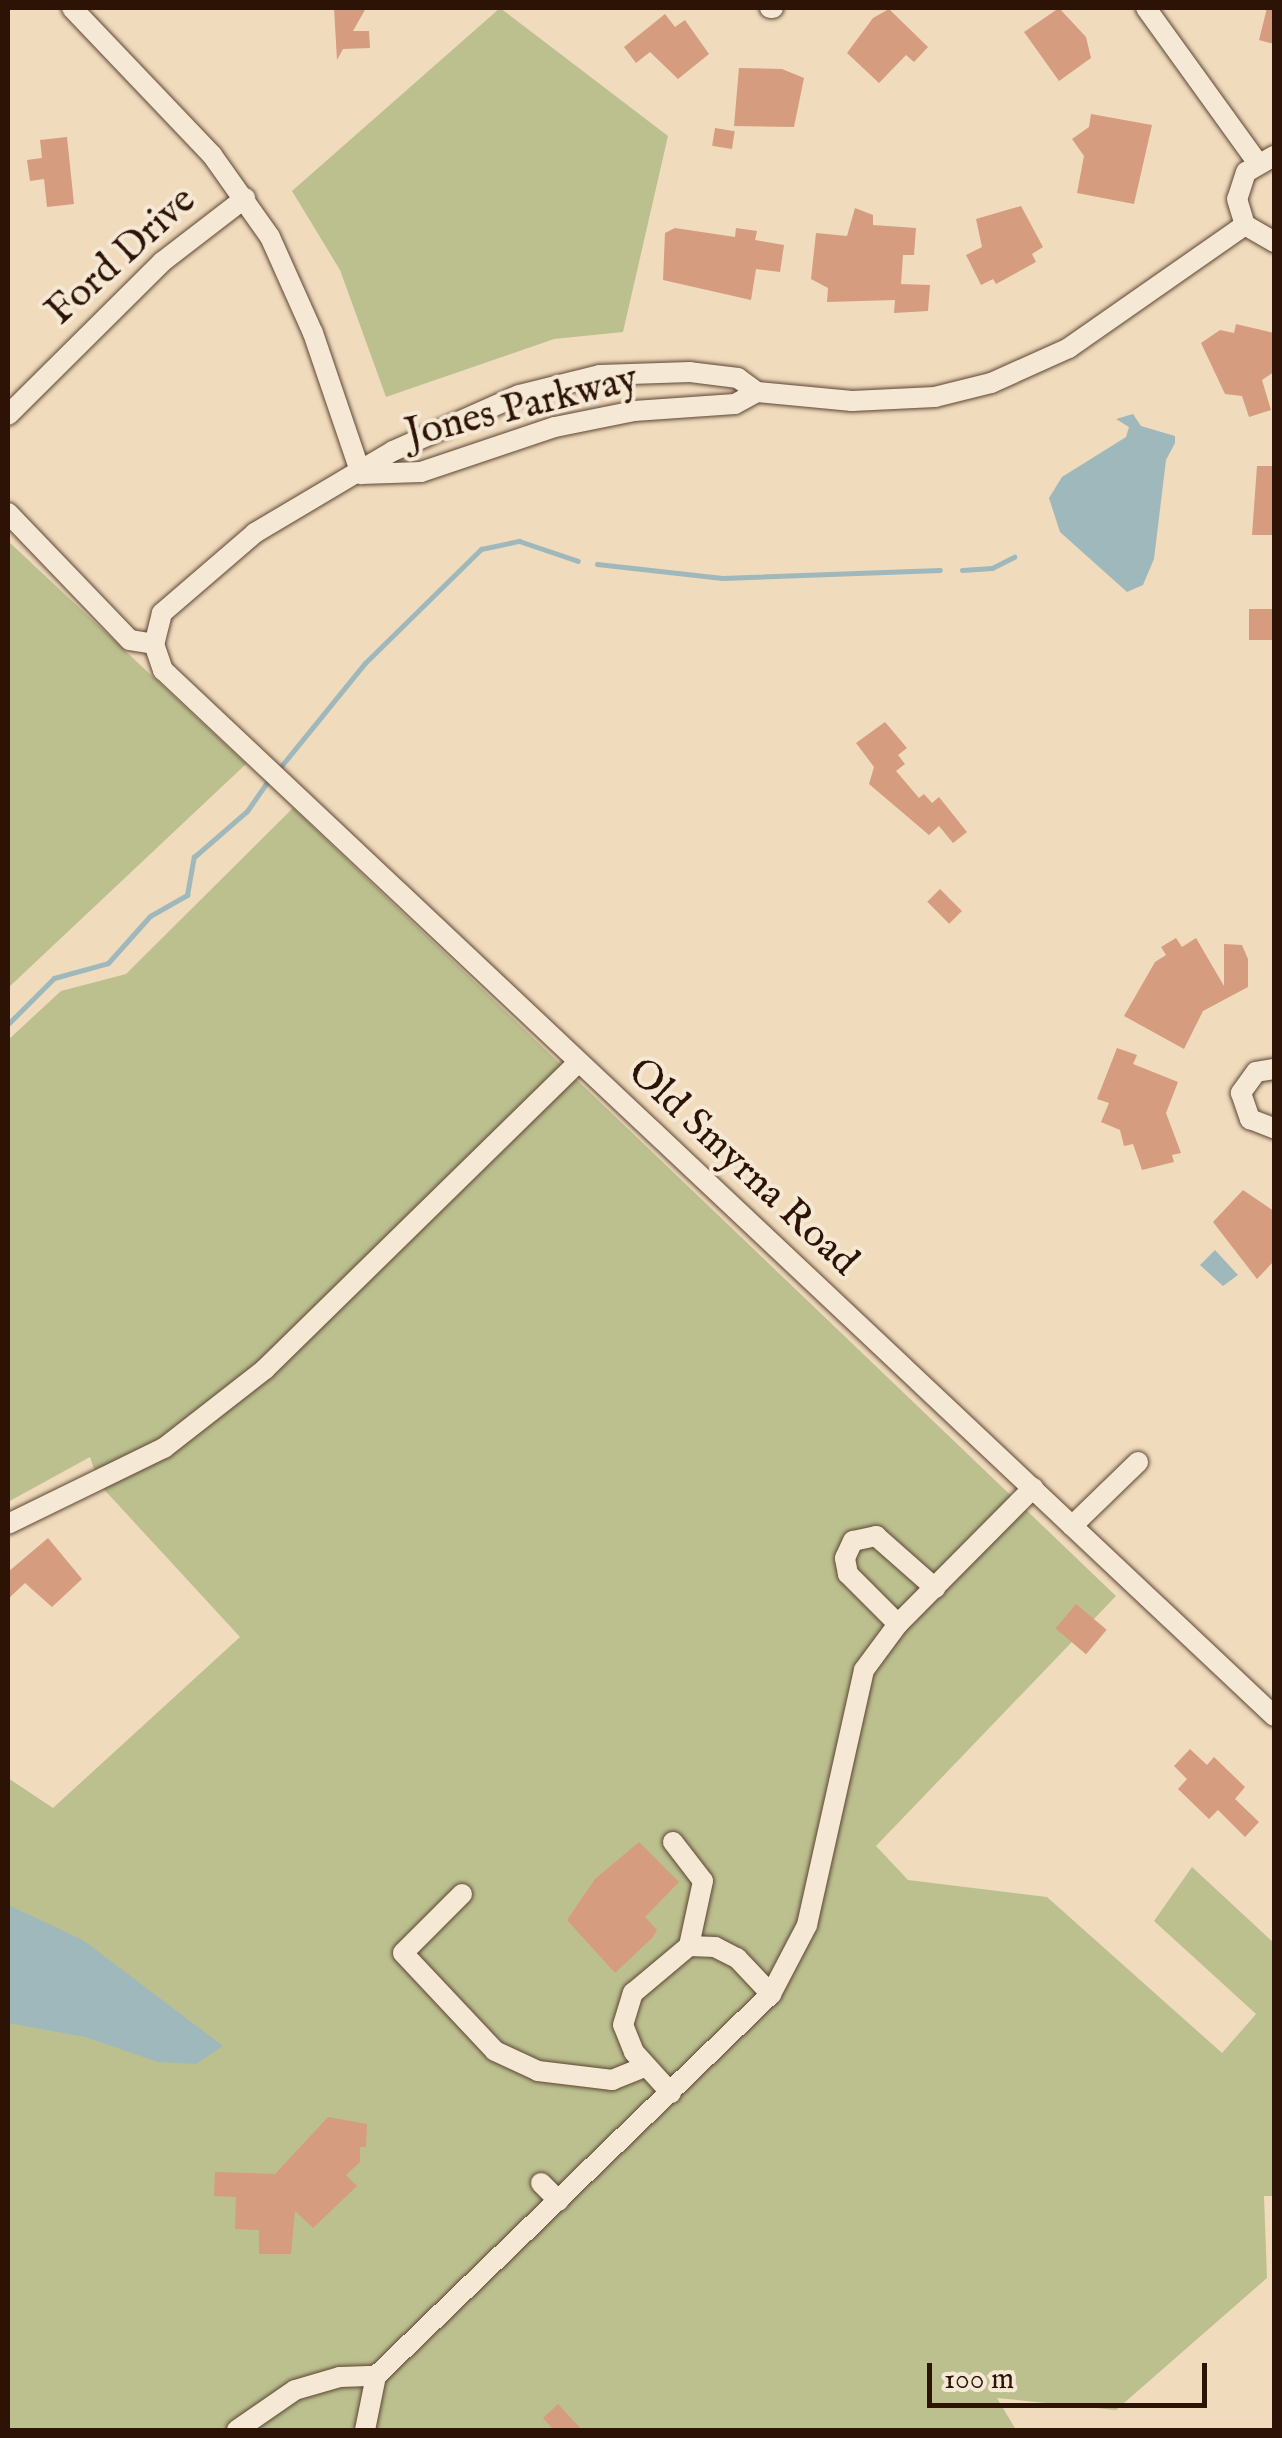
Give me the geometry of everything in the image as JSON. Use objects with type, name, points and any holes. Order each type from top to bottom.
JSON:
[{"type":"street","points":[[72,8],[244,198],[292,280],[361,474]]},
{"type":"street","points":[[1146,8],[1266,159],[1239,184],[1246,225],[1274,242]]},
{"type":"street","name":"Ford Drive","points":[[8,415],[153,270],[244,198]]},
{"type":"street","name":"Jones Parkway","points":[[361,474],[421,472],[555,427],[634,411],[736,404],[757,392],[902,400],[991,383],[1069,348],[1246,225]]},
{"type":"street","name":"Jones Parkway","points":[[154,644],[162,613],[233,549],[477,412],[574,380],[690,372],[738,378],[757,392]]},
{"type":"street","points":[[8,514],[130,640],[154,644]]},
{"type":"street","name":"Old Smyrna Road","points":[[154,644],[162,670],[1274,1716]]},
{"type":"street","points":[[8,1524],[164,1448],[264,1369],[578,1062]]},
{"type":"street","points":[[1274,1069],[1256,1072],[1242,1094],[1250,1120],[1274,1128]]},
{"type":"street","points":[[1072,1526],[1138,1462]]},
{"type":"street","points":[[365,2430],[376,2376],[771,1994],[807,1924],[858,1685],[898,1624],[1033,1488]]},
{"type":"street","points":[[898,1624],[848,1574],[845,1558],[853,1541],[866,1535],[882,1539],[935,1588]]},
{"type":"street","points":[[671,2093],[646,2066],[623,2025],[633,1994],[690,1946],[702,1881],[673,1842]]},
{"type":"street","points":[[462,1894],[403,1954],[494,2051],[538,2071],[612,2080],[646,2066]]},
{"type":"street","points":[[690,1946],[714,1947],[737,1958],[771,1994]]},
{"type":"street","points":[[541,2183],[559,2201]]},
{"type":"street","points":[[237,2430],[295,2390],[340,2377],[376,2376]]},
{"type":"green space","points":[[500,8],[668,136],[623,332],[554,339],[386,397],[340,270],[292,191]]},
{"type":"green space","points":[[8,541],[246,764],[8,988]]},
{"type":"green space","points":[[293,808],[1116,1596],[876,1846],[908,1880],[1047,1897],[1222,2053],[1256,2014],[1154,1921],[1192,1867],[1274,1943],[1274,2196],[1264,2196],[1267,2278],[1116,2410],[997,2398],[1016,2430],[8,2430],[8,1778],[53,1808],[240,1637],[99,1484],[90,1457],[8,1502],[8,1040],[61,991],[126,974]]},
{"type":"water","points":[[1133,414],[1141,426],[1175,436],[1175,443],[1166,460],[1154,559],[1143,585],[1127,592],[1060,532],[1049,498],[1062,477],[1126,437],[1129,427],[1116,419]]},
{"type":"water","points":[[1215,1250],[1238,1275],[1223,1286],[1200,1265]]},
{"type":"water","points":[[8,1905],[83,1940],[223,2046],[196,2064],[158,2062],[85,2037],[8,2023]]},
{"type":"building","points":[[334,8],[366,8],[353,31],[369,31],[370,48],[343,49],[337,60]]},
{"type":"building","points":[[1059,8],[1086,37],[1091,58],[1059,81],[1024,32]]},
{"type":"building","points":[[1267,8],[1274,8],[1274,44],[1259,40]]},
{"type":"building","points":[[889,9],[928,47],[914,62],[906,55],[879,83],[847,53],[873,18]]},
{"type":"building","points":[[665,14],[675,27],[685,20],[709,54],[678,79],[650,52],[636,63],[624,47]]},
{"type":"building","points":[[739,68],[782,69],[804,78],[794,127],[734,126]]},
{"type":"building","points":[[1091,114],[1152,125],[1134,204],[1077,193],[1084,156],[1072,139],[1089,127]]},
{"type":"building","points":[[715,128],[735,131],[732,149],[712,146]]},
{"type":"building","points":[[67,137],[74,204],[47,207],[44,179],[30,181],[27,160],[42,158],[40,140]]},
{"type":"building","points":[[1021,206],[1043,247],[1032,254],[1036,262],[996,284],[993,279],[981,285],[966,255],[982,247],[976,219]]},
{"type":"building","points":[[855,208],[873,215],[873,225],[916,228],[914,255],[903,255],[901,284],[930,285],[928,311],[894,313],[895,300],[827,302],[828,288],[811,279],[816,233],[847,236]]},
{"type":"building","points":[[675,228],[735,237],[736,228],[757,231],[755,240],[784,245],[780,272],[756,269],[751,300],[663,280],[665,233]]},
{"type":"building","points":[[1236,324],[1274,333],[1274,372],[1262,380],[1271,410],[1249,417],[1242,396],[1225,394],[1201,343],[1220,330],[1234,333]]},
{"type":"building","points":[[1257,466],[1274,466],[1274,535],[1252,535]]},
{"type":"building","points":[[1249,609],[1274,609],[1274,640],[1249,640]]},
{"type":"building","points":[[885,722],[907,748],[898,755],[905,764],[896,771],[919,798],[924,794],[932,803],[939,797],[967,832],[953,843],[939,826],[929,835],[869,784],[874,767],[856,743]]},
{"type":"building","points":[[940,889],[962,911],[949,924],[927,902]]},
{"type":"building","points":[[1176,938],[1182,947],[1196,938],[1224,986],[1224,944],[1242,945],[1248,959],[1248,987],[1203,1011],[1184,1049],[1124,1016],[1155,962],[1166,955],[1161,947]]},
{"type":"building","points":[[1117,1048],[1137,1055],[1133,1064],[1178,1082],[1166,1113],[1181,1153],[1172,1155],[1174,1162],[1142,1170],[1133,1144],[1124,1146],[1120,1130],[1101,1122],[1109,1103],[1097,1099]]},
{"type":"building","points":[[1243,1190],[1274,1211],[1274,1261],[1257,1279],[1213,1222]]},
{"type":"building","points":[[48,1538],[82,1579],[52,1607],[25,1583],[8,1599],[8,1572]]},
{"type":"building","points":[[1076,1604],[1107,1630],[1086,1654],[1055,1629]]},
{"type":"building","points":[[1190,1749],[1207,1765],[1214,1757],[1245,1787],[1235,1799],[1259,1822],[1245,1837],[1218,1810],[1209,1819],[1178,1789],[1187,1779],[1174,1766]]},
{"type":"building","points":[[639,1842],[679,1882],[645,1917],[657,1930],[652,1938],[615,1973],[567,1920],[595,1879]]},
{"type":"building","points":[[328,2117],[367,2124],[366,2147],[360,2147],[360,2162],[346,2175],[357,2186],[313,2228],[295,2211],[291,2254],[259,2254],[259,2230],[235,2229],[236,2197],[214,2196],[215,2172],[275,2174]]},
{"type":"building","points":[[558,2404],[582,2430],[554,2430],[543,2418]]},
{"type":"waterway","points":[[278,770],[365,663],[481,549],[519,541],[578,561]]},
{"type":"waterway","points":[[962,570],[992,568],[1014,557]]},
{"type":"waterway","points":[[597,564],[722,578],[940,570]]},
{"type":"waterway","points":[[8,1024],[54,978],[108,963],[150,916],[187,895],[194,857],[247,811],[270,778]]}]
